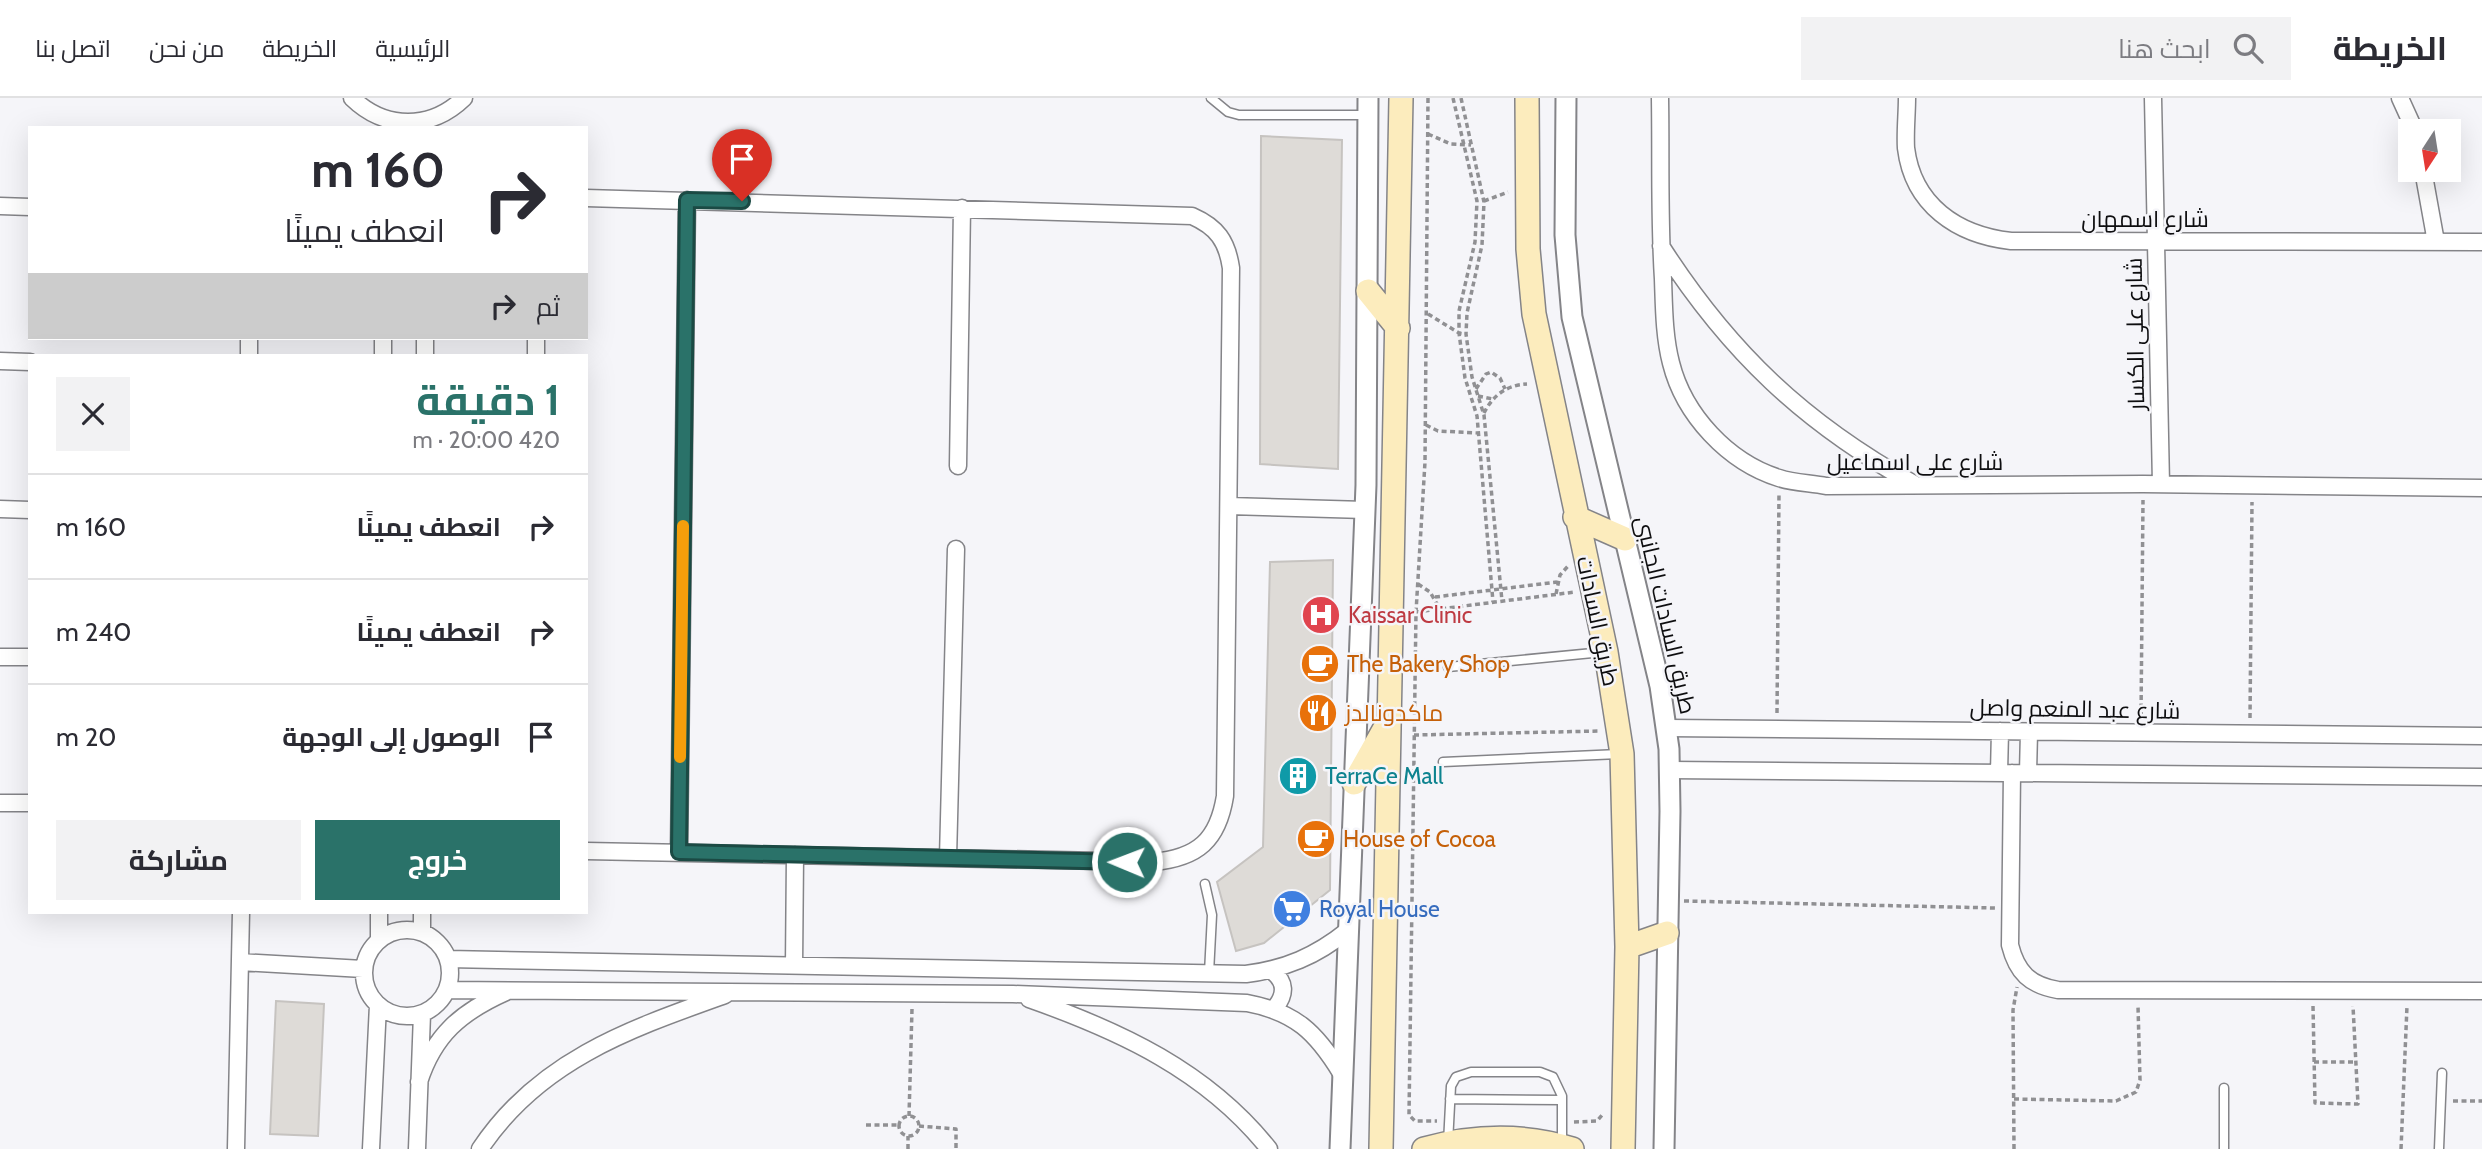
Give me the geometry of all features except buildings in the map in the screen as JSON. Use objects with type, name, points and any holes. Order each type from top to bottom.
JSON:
[{"type":"main road","points":[[1381,1149],[1401,98]]},
{"type":"main road","name":"طريق السادات","points":[[1527,98],[1528,235],[1534,314],[1575,517],[1606,652],[1627,947],[1623,1149]]},
{"type":"main road","points":[[1368,291],[1398,328]]},
{"type":"main road","points":[[1575,517],[1625,539]]},
{"type":"main road","points":[[1353,783],[1390,719]]},
{"type":"main road","points":[[1627,947],[1667,933]]},
{"type":"main road","points":[[1424,1149],[1448,1132],[1567,1148]]},
{"type":"street","points":[[344,98],[363,111],[383,118],[413,123],[428,120],[462,100]]},
{"type":"street","name":"طريق السادات الجانبى","points":[[1566,98],[1565,235],[1572,317],[1667,728],[1670,770],[1664,1149]]},
{"type":"street","name":"شارع على اسماعيل","points":[[1660,98],[1661,245],[1666,332],[1671,364],[1683,395],[1700,423],[1723,446],[1750,465],[1780,478],[1826,486],[2161,484],[2482,488]]},
{"type":"street","name":"شارع اسمهان","points":[[1907,98],[1906,146],[1911,172],[1923,195],[1939,214],[1961,229],[1985,238],[2011,241],[2482,242]]},
{"type":"street","name":"شارع على الكسار","points":[[2153,98],[2161,484]]},
{"type":"street","points":[[2400,98],[2410,119]]},
{"type":"street","points":[[447,126],[462,100]]},
{"type":"street","points":[[1340,1149],[1365,510],[1368,107]]},
{"type":"street","points":[[2425,182],[2436,242]]},
{"type":"street","points":[[588,198],[1192,216],[1208,223],[1221,235],[1229,251],[1231,268],[1225,796],[1222,817],[1211,837],[1195,852],[1175,860],[1153,862],[588,851]]},
{"type":"street","points":[[679,852],[687,200]]},
{"type":"street","points":[[0,206],[28,207]]},
{"type":"street","points":[[958,467],[962,208]]},
{"type":"street","points":[[1661,245],[1719,328],[1790,401],[1840,439],[1916,485]]},
{"type":"street","points":[[0,361],[28,362]]},
{"type":"street","points":[[1229,506],[1365,510]]},
{"type":"street","points":[[0,509],[28,510]]},
{"type":"street","points":[[948,858],[957,549]]},
{"type":"street","points":[[0,657],[28,657]]},
{"type":"street","name":"شارع عبد المنعم واصل","points":[[1667,728],[2482,736]]},
{"type":"street","points":[[2000,731],[2013,773],[2010,945],[2014,963],[2025,978],[2041,987],[2058,990],[2482,991]]},
{"type":"street","points":[[2013,773],[2029,732]]},
{"type":"street","points":[[1670,770],[2482,777]]},
{"type":"street","points":[[0,803],[28,803]]},
{"type":"street","points":[[794,966],[795,855]]},
{"type":"street","points":[[236,1149],[241,914]]},
{"type":"street","points":[[379,914],[379,940]]},
{"type":"street","points":[[422,914],[422,932]]},
{"type":"street","points":[[404,930],[422,932],[441,946],[448,960],[450,975],[447,990],[437,1005],[422,1014],[398,1016],[378,1005],[366,989],[363,969],[368,953],[379,940],[404,930]]},
{"type":"street","points":[[448,960],[1209,973],[1272,971],[1325,948],[1347,931]]},
{"type":"street","points":[[240,962],[363,969]]},
{"type":"street","points":[[859,967],[860,992]]},
{"type":"street","points":[[1272,971],[1280,978],[1284,989],[1282,1000],[1275,1008]]},
{"type":"street","points":[[419,1082],[428,1055],[444,1034],[464,1015],[512,989]]},
{"type":"street","points":[[447,990],[1013,994],[1247,1003],[1275,1008],[1302,1024],[1325,1046],[1341,1073]]},
{"type":"street","points":[[481,1149],[514,1108],[546,1079],[581,1054],[619,1034],[737,991]]},
{"type":"street","points":[[1013,994],[1113,1031],[1156,1052],[1193,1077],[1229,1107],[1269,1149]]},
{"type":"street","points":[[371,1149],[378,1005]]},
{"type":"street","points":[[417,1149],[422,1014]]},
{"type":"lane","points":[[1211,98],[1218,106],[1239,115],[1368,107]]},
{"type":"lane","points":[[1448,667],[1606,652]]},
{"type":"lane","points":[[1443,762],[1615,754]]},
{"type":"lane","points":[[1205,884],[1212,915],[1209,973]]},
{"type":"lane","points":[[1448,1132],[1453,1081],[1461,1074],[1540,1072],[1558,1082],[1567,1148]]},
{"type":"lane","points":[[2439,1149],[2442,1073]]},
{"type":"lane","points":[[2224,1087],[2224,1149]]},
{"type":"lane","points":[[1450,1099],[1562,1100]]},
{"type":"path","points":[[1428,98],[1426,425],[1416,612],[1409,1115],[1415,1121],[1448,1132]]},
{"type":"path","points":[[1454,98],[1477,201],[1475,242],[1460,311],[1459,333],[1460,356],[1476,416],[1493,602]]},
{"type":"path","points":[[1461,98],[1484,202],[1482,245],[1467,313],[1467,356],[1484,415],[1502,601]]},
{"type":"path","points":[[1428,134],[1451,144],[1471,145]]},
{"type":"path","points":[[1508,180],[1508,204]]},
{"type":"path","points":[[1477,201],[1484,202],[1508,192]]},
{"type":"path","points":[[1427,313],[1459,333],[1466,334]]},
{"type":"path","points":[[1476,389],[1486,374],[1491,372],[1500,378],[1505,389]]},
{"type":"path","points":[[1524,372],[1529,393]]},
{"type":"path","points":[[1484,415],[1493,399],[1505,389],[1527,384]]},
{"type":"path","points":[[1478,396],[1493,399]]},
{"type":"path","points":[[1426,425],[1438,431],[1478,433]]},
{"type":"path","points":[[1482,478],[1490,477]]},
{"type":"path","points":[[1777,729],[1780,478]]},
{"type":"path","points":[[2140,733],[2143,484]]},
{"type":"path","points":[[2250,734],[2252,485]]},
{"type":"path","points":[[1556,594],[1556,582],[1570,564],[1573,573]]},
{"type":"path","points":[[1435,597],[1556,582]]},
{"type":"path","points":[[1575,582],[1579,601]]},
{"type":"path","points":[[1418,584],[1435,597],[1440,609]]},
{"type":"path","points":[[1416,612],[1577,591]]},
{"type":"path","points":[[1414,735],[1606,731],[1615,754]]},
{"type":"path","points":[[1668,901],[2011,908]]},
{"type":"path","points":[[2014,1149],[2013,1010],[2015,990],[2025,978]]},
{"type":"path","points":[[2014,1099],[2116,1101],[2136,1092],[2140,1080],[2137,990]]},
{"type":"path","points":[[2313,990],[2315,1103],[2358,1104],[2353,990]]},
{"type":"path","points":[[2401,1149],[2407,990]]},
{"type":"path","points":[[909,1116],[912,993]]},
{"type":"path","points":[[2314,1062],[2356,1062]]},
{"type":"path","points":[[2441,1101],[2482,1101]]},
{"type":"path","points":[[1562,1121],[1597,1121],[1603,1110]]},
{"type":"path","points":[[899,1125],[904,1117],[909,1116],[914,1117],[919,1126]]},
{"type":"path","points":[[866,1125],[899,1125]]},
{"type":"path","points":[[899,1125],[903,1134],[908,1136]]},
{"type":"path","points":[[908,1136],[917,1131],[919,1126]]},
{"type":"path","points":[[919,1126],[956,1129],[956,1149]]},
{"type":"path","points":[[908,1136],[908,1149]]},
{"type":"slow traffic","points":[[680,757],[683,526]]},
{"type":"place","name":"Kaissar Clinic","points":[[1321,615]]},
{"type":"place","name":"The Bakery Shop","points":[[1320,664]]},
{"type":"place","name":"ماكدونالدز","points":[[1318,713]]},
{"type":"place","name":"TerraCe Mall","points":[[1298,776]]},
{"type":"place","name":"House of Cocoa","points":[[1316,839]]},
{"type":"place","name":"Royal House","points":[[1292,909]]},
{"type":"route","points":[[742,201],[687,200],[679,852],[1127,862]]}]
